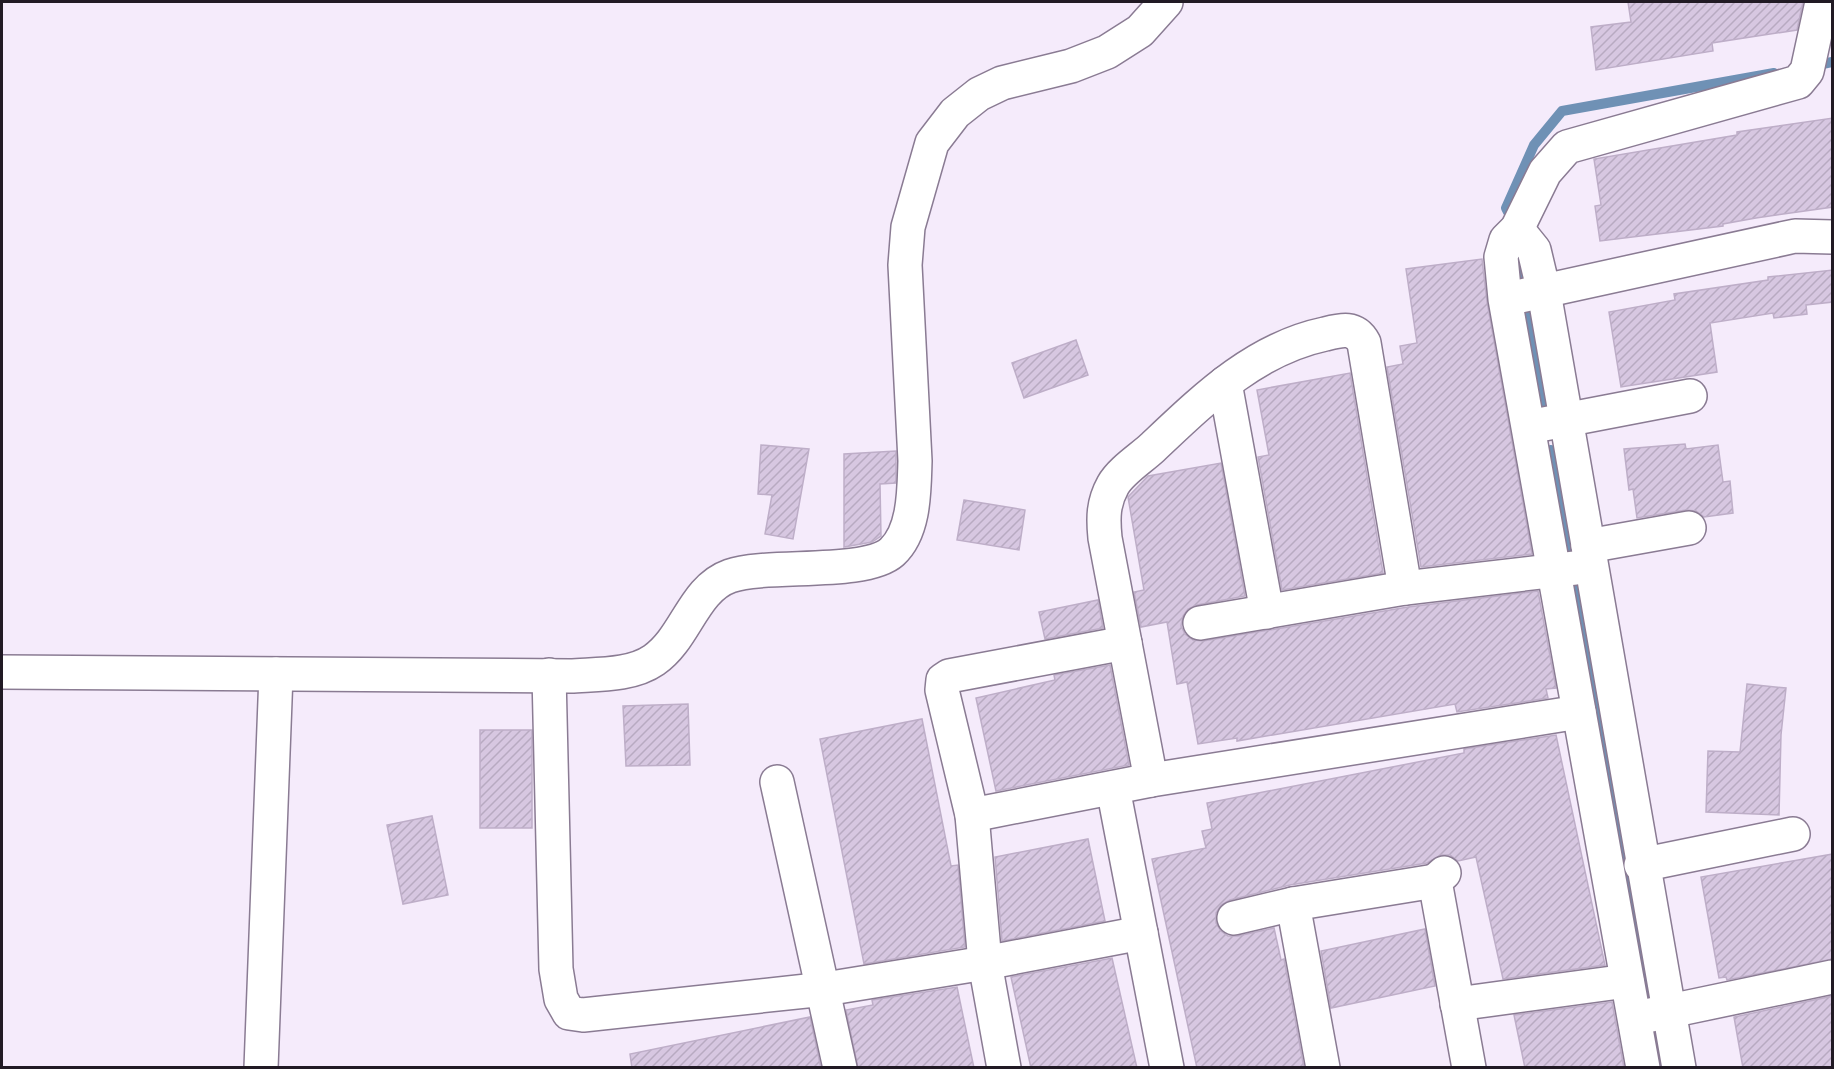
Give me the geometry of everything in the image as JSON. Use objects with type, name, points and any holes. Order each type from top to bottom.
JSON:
[{"type":"street","points":[[2,672],[549,675],[622,672],[654,660],[670,645],[709,589],[732,575],[868,563],[892,552],[908,525],[914,491],[915,460],[905,265],[908,226],[932,143],[955,113],[979,94],[1002,83],[1071,66],[1107,52],[1140,31],[1166,2]]},
{"type":"street","points":[[1643,1068],[1505,298],[1501,257],[1506,240],[1517,229],[1545,172],[1567,147],[1798,82],[1807,70],[1822,2]]},
{"type":"street","points":[[1517,229],[1534,250],[1544,292],[1641,865],[1678,1068]]},
{"type":"street","points":[[1505,298],[1544,292],[1795,236],[1833,237]]},
{"type":"street","points":[[1151,780],[1105,538],[1103,512],[1114,482],[1224,382],[1273,352],[1317,335],[1343,330],[1353,331],[1360,336],[1364,343],[1405,588]]},
{"type":"street","points":[[1224,382],[1267,612]]},
{"type":"street","points":[[1528,427],[1690,396]]},
{"type":"street","points":[[1200,623],[1405,588],[1554,571],[1590,556],[1689,528]]},
{"type":"street","points":[[1004,1068],[985,963],[972,815],[942,690],[943,680],[949,676],[1125,643]]},
{"type":"street","points":[[261,1068],[276,674]]},
{"type":"street","points":[[549,675],[556,969],[561,999],[569,1013],[583,1015],[825,989],[985,963],[1141,933]]},
{"type":"street","points":[[972,815],[1151,780],[1579,712]]},
{"type":"street","points":[[777,782],[825,989],[840,1068]]},
{"type":"street","points":[[1113,788],[1167,1068]]},
{"type":"street","points":[[1641,865],[1793,834]]},
{"type":"street","points":[[1234,918],[1293,904],[1440,877],[1457,1004],[1469,1068]]},
{"type":"street","points":[[1293,904],[1323,1068]]},
{"type":"street","points":[[1634,1020],[1669,1010],[1833,977]]},
{"type":"street","points":[[1457,1004],[1627,981]]},
{"type":"building","points":[[1628,2],[1803,2],[1797,30],[1712,43],[1713,51],[1596,70],[1591,27],[1631,22]]},
{"type":"building","points":[[1833,118],[1833,207],[1756,218],[1723,224],[1723,226],[1600,241],[1595,206],[1601,205],[1594,159],[1737,135],[1737,132]]},
{"type":"building","points":[[1482,259],[1487,302],[1532,554],[1421,567],[1387,367],[1403,364],[1400,346],[1417,343],[1406,269]]},
{"type":"building","points":[[1833,270],[1833,302],[1806,305],[1807,314],[1774,318],[1773,313],[1710,323],[1717,372],[1621,387],[1609,312],[1675,300],[1674,294],[1768,280],[1768,277]]},
{"type":"building","points":[[1076,340],[1088,375],[1024,398],[1012,363]]},
{"type":"building","points":[[1350,373],[1383,573],[1282,590],[1258,457],[1269,455],[1257,390]]},
{"type":"building","points":[[1685,444],[1686,449],[1718,445],[1723,482],[1730,481],[1733,513],[1704,517],[1696,511],[1686,510],[1637,518],[1633,489],[1629,490],[1624,449]]},
{"type":"building","points":[[761,445],[809,449],[793,539],[765,534],[772,495],[758,494]]},
{"type":"building","points":[[896,451],[896,483],[880,484],[881,536],[872,542],[844,547],[844,454]]},
{"type":"building","points":[[1221,463],[1245,596],[1197,605],[1188,609],[1183,616],[1181,626],[1185,634],[1193,640],[1203,641],[1408,607],[1538,591],[1556,688],[1546,689],[1548,698],[1457,712],[1455,704],[1237,741],[1237,738],[1198,744],[1187,682],[1177,684],[1167,622],[1141,627],[1134,592],[1144,590],[1128,497],[1148,476]]},
{"type":"building","points":[[964,500],[1025,510],[1019,550],[957,540]]},
{"type":"building","points":[[1098,600],[1103,628],[1045,639],[1039,612]]},
{"type":"building","points":[[1110,665],[1129,765],[996,791],[976,698],[1055,680],[1054,675]]},
{"type":"building","points":[[1747,684],[1786,688],[1781,735],[1779,815],[1706,812],[1708,751],[1740,752]]},
{"type":"building","points":[[688,704],[690,765],[626,766],[623,706]]},
{"type":"building","points":[[922,719],[951,866],[958,865],[965,947],[864,964],[820,739]]},
{"type":"building","points":[[480,730],[532,730],[532,828],[480,828]]},
{"type":"building","points":[[1556,735],[1605,965],[1503,979],[1476,857],[1458,861],[1450,855],[1441,855],[1427,863],[1290,885],[1230,900],[1221,905],[1216,913],[1216,923],[1228,936],[1274,928],[1281,960],[1284,959],[1304,1068],[1197,1068],[1152,859],[1206,848],[1202,831],[1212,829],[1207,803],[1464,753],[1464,749]]},
{"type":"building","points":[[432,816],[448,895],[403,904],[387,825]]},
{"type":"building","points":[[1088,839],[1105,921],[1002,941],[995,857]]},
{"type":"building","points":[[1833,854],[1833,959],[1727,980],[1726,977],[1719,978],[1701,877]]},
{"type":"building","points":[[1425,929],[1435,986],[1331,1008],[1321,951]]},
{"type":"building","points":[[1112,958],[1137,1068],[1031,1068],[1011,977]]},
{"type":"building","points":[[957,987],[974,1068],[858,1068],[846,1010],[873,1005],[872,1000]]},
{"type":"building","points":[[1833,996],[1833,1068],[1743,1068],[1734,1017]]},
{"type":"building","points":[[1612,1002],[1624,1068],[1525,1068],[1514,1015]]},
{"type":"building","points":[[810,1017],[821,1068],[632,1068],[630,1054]]},
{"type":"waterway","points":[[1813,66],[1832,62]]},
{"type":"waterway","points":[[1508,212],[1506,208],[1534,145],[1562,111],[1774,73]]},
{"type":"waterway","points":[[1516,254],[1520,276]]},
{"type":"waterway","points":[[1528,312],[1543,410]]},
{"type":"waterway","points":[[1551,450],[1571,554]]},
{"type":"waterway","points":[[1575,581],[1649,998]]},
{"type":"waterway","points":[[1655,1033],[1661,1068]]}]
